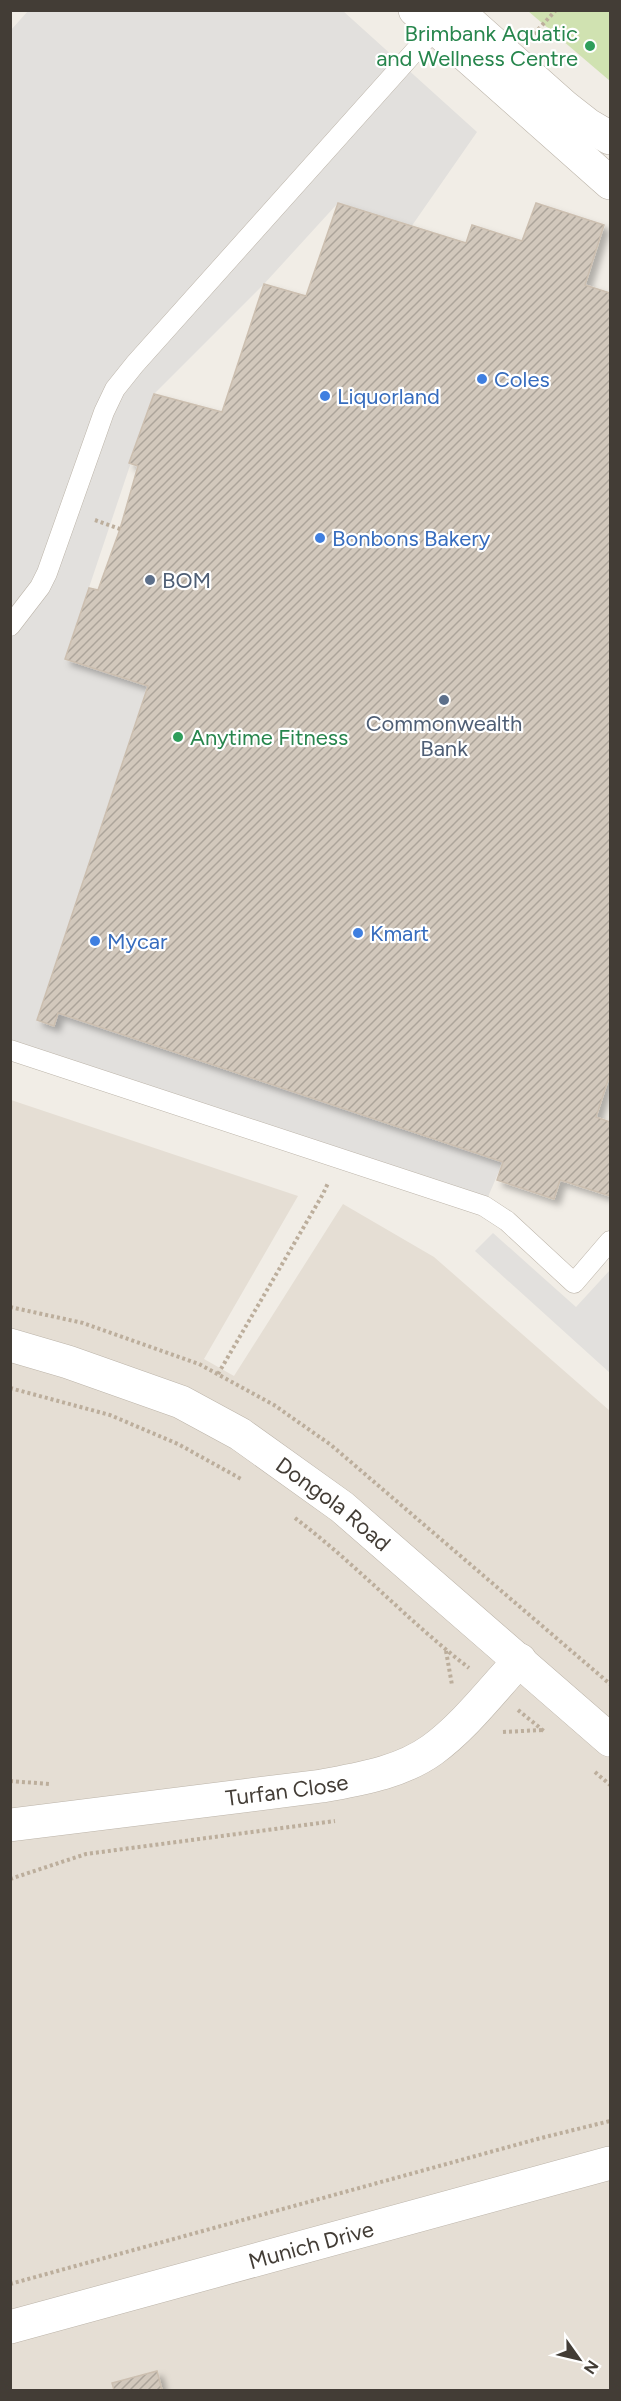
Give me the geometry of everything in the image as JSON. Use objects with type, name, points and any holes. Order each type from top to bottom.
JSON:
[{"type":"street","points":[[439,15],[588,125],[610,138]]},
{"type":"street","points":[[439,15],[610,183]]},
{"type":"street","name":"Dongola Road","points":[[10,1345],[68,1362],[181,1402],[240,1434],[342,1507],[610,1740]]},
{"type":"street","name":"Turfan Close","points":[[10,1825],[322,1786],[366,1778],[404,1765],[431,1750],[457,1727],[520,1660]]},
{"type":"street","name":"Munich Drive","points":[[10,2327],[610,2163]]},
{"type":"lane","points":[[10,626],[40,587],[52,561],[100,423],[115,389],[439,15]]},
{"type":"lane","points":[[10,1050],[484,1206],[494,1212],[574,1283],[610,1241]]},
{"type":"path","points":[[218,1374],[323,1194],[338,1157]]},
{"type":"path","points":[[10,1388],[110,1415],[178,1444],[248,1483]]},
{"type":"path","points":[[293,1517],[338,1552],[446,1650],[494,1688]]},
{"type":"path","points":[[446,1650],[452,1686]]},
{"type":"path","points":[[463,1674],[469,1667]]},
{"type":"path","points":[[446,1692],[458,1680]]},
{"type":"path","points":[[503,1732],[543,1730]]},
{"type":"path","points":[[10,1781],[58,1785]]},
{"type":"path","points":[[10,2284],[610,2121]]},
{"type":"shaded area","points":[[28,11],[343,11],[477,132],[411,227],[338,203],[264,284],[154,394],[65,659],[148,686],[54,1026],[58,1013],[503,1162],[484,1206],[11,1051],[11,30]]},
{"type":"shaded area","points":[[11,1100],[298,1196],[204,1359],[234,1376],[343,1204],[434,1257],[610,1411],[610,2390],[11,2390]]},
{"type":"shaded area","points":[[493,1233],[576,1307],[610,1270],[610,1373],[475,1251]]},
{"type":"green space","name":"Brimbank Aquatic and Wellness Centre","points":[[528,11],[610,11],[610,81]]},
{"type":"building","points":[[338,203],[466,243],[472,225],[522,241],[536,203],[604,225],[585,285],[610,293],[610,1074],[596,1117],[610,1122],[610,1196],[560,1180],[554,1199],[497,1180],[503,1162],[58,1013],[54,1026],[37,1020],[148,686],[65,659],[89,588],[98,590],[120,529],[138,466],[129,463],[154,394],[222,412],[264,284],[306,296]]},
{"type":"building","points":[[157,2371],[162,2390],[114,2390],[112,2383]]},
{"type":"place","name":"Brimbank Aquatic and Wellness Centre","points":[[590,46]]},
{"type":"place","name":"Coles","points":[[482,379]]},
{"type":"place","name":"Liquorland","points":[[325,396]]},
{"type":"place","name":"Bonbons Bakery","points":[[320,538]]},
{"type":"place","name":"BOM","points":[[150,580]]},
{"type":"place","name":"Commonwealth Bank","points":[[444,700]]},
{"type":"place","name":"Anytime Fitness","points":[[178,737]]},
{"type":"place","name":"Kmart","points":[[358,933]]},
{"type":"place","name":"Mycar","points":[[95,941]]}]
